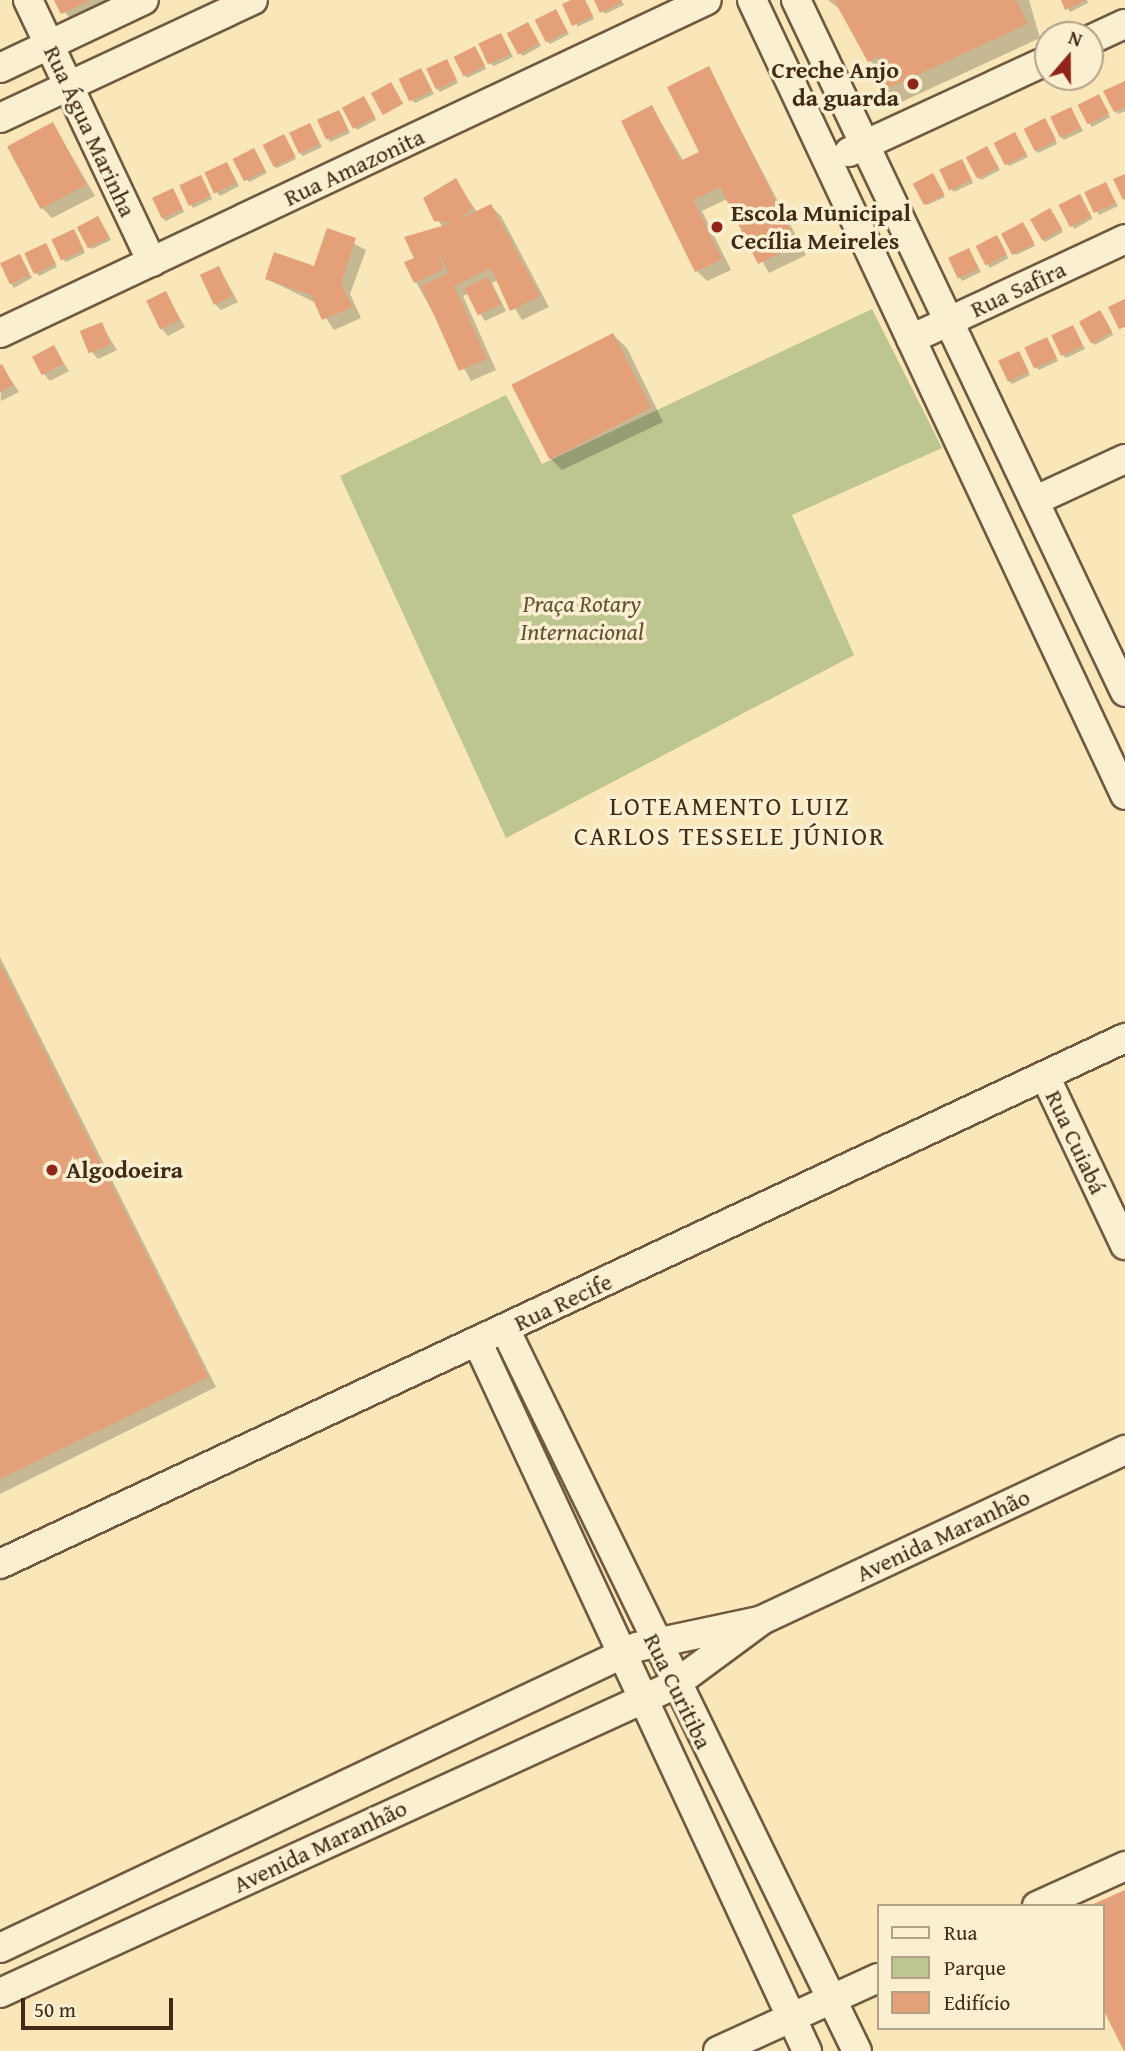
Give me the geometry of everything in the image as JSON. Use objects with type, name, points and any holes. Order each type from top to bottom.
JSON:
[{"type":"street","name":"Rua Água Marinha","points":[[28,0],[152,262]]},
{"type":"street","points":[[0,68],[144,0]]},
{"type":"street","points":[[0,118],[253,0]]},
{"type":"street","name":"Rua Amazonita","points":[[0,333],[708,0]]},
{"type":"street","points":[[752,0],[1125,795]]},
{"type":"street","points":[[796,0],[1123,682]]},
{"type":"street","points":[[1104,34],[1125,24]]},
{"type":"street","points":[[827,160],[1034,67]]},
{"type":"street","name":"Rua Safira","points":[[911,339],[1125,239]]},
{"type":"street","points":[[1034,501],[1125,459]]},
{"type":"street","name":"Rua Recife","points":[[0,1564],[1125,1038]]},
{"type":"street","name":"Rua Cuiabá","points":[[1045,1076],[1125,1245]]},
{"type":"street","name":"Rua Curitiba","points":[[505,1329],[652,1641],[857,2051]]},
{"type":"street","name":"Rua Curitiba","points":[[477,1341],[640,1699],[807,2051]]},
{"type":"street","name":"Avenida Maranhão","points":[[0,1993],[674,1685],[762,1620],[1125,1450]]},
{"type":"street","name":"Avenida Maranhão","points":[[0,1948],[652,1641],[762,1620]]},
{"type":"street","points":[[1041,1904],[1125,1866]]},
{"type":"street","points":[[718,2051],[876,1979]]},
{"type":"green space","name":"Praça Rotary Internacional","points":[[872,309],[942,448],[792,515],[854,655],[506,838],[340,476],[506,395],[542,464]]},
{"type":"building","points":[[54,0],[91,0],[61,14]]},
{"type":"building","points":[[571,0],[585,0],[593,16],[572,26],[562,4]]},
{"type":"building","points":[[594,0],[621,0],[622,2],[600,13]]},
{"type":"building","points":[[834,0],[1016,0],[1028,24],[882,91],[877,79],[886,75],[878,57],[868,62]]},
{"type":"building","points":[[1061,0],[1086,0],[1065,10]]},
{"type":"building","points":[[556,9],[567,31],[546,42],[535,20]]},
{"type":"building","points":[[528,22],[539,43],[518,54],[507,33]]},
{"type":"building","points":[[501,33],[511,54],[488,64],[478,44]]},
{"type":"building","points":[[475,46],[485,66],[464,76],[454,57]]},
{"type":"building","points":[[447,59],[457,80],[436,90],[426,69]]},
{"type":"building","name":"Escola Municipal Cecília Meireles","points":[[709,66],[797,245],[758,264],[720,187],[693,200],[722,259],[695,272],[621,121],[652,105],[680,161],[699,152],[667,87]]},
{"type":"building","points":[[421,68],[432,90],[409,101],[399,79]]},
{"type":"building","points":[[1125,81],[1125,107],[1114,112],[1104,91]]},
{"type":"building","points":[[391,82],[403,104],[383,115],[371,93]]},
{"type":"building","points":[[1099,94],[1109,114],[1088,124],[1078,105]]},
{"type":"building","points":[[364,96],[375,117],[353,129],[342,108]]},
{"type":"building","points":[[1071,107],[1081,128],[1060,138],[1050,117]]},
{"type":"building","points":[[339,110],[348,130],[326,140],[317,120]]},
{"type":"building","points":[[1045,118],[1056,140],[1035,151],[1024,129]]},
{"type":"building","points":[[53,122],[86,185],[40,209],[7,146]]},
{"type":"building","points":[[310,123],[320,144],[299,154],[289,133]]},
{"type":"building","points":[[1015,132],[1026,154],[1005,165],[994,143]]},
{"type":"building","points":[[284,134],[295,156],[274,167],[263,145]]},
{"type":"building","points":[[987,146],[998,167],[977,178],[966,157]]},
{"type":"building","points":[[254,148],[265,170],[244,181],[233,159]]},
{"type":"building","points":[[962,159],[972,180],[949,190],[939,170]]},
{"type":"building","points":[[227,162],[237,183],[214,193],[204,173]]},
{"type":"building","points":[[933,173],[944,194],[924,205],[913,184]]},
{"type":"building","points":[[1125,174],[1125,199],[1123,200],[1113,179]]},
{"type":"building","points":[[201,175],[211,196],[189,206],[179,185]]},
{"type":"building","points":[[456,178],[473,208],[458,220],[491,204],[540,296],[510,311],[491,268],[454,286],[487,359],[459,371],[421,286],[449,273],[435,246],[444,269],[414,283],[404,262],[414,258],[404,237],[452,223],[434,221],[423,198]]},
{"type":"building","points":[[1106,182],[1116,203],[1094,213],[1084,192]]},
{"type":"building","points":[[173,188],[183,209],[162,219],[152,198]]},
{"type":"building","points":[[1080,194],[1091,216],[1070,227],[1059,205]]},
{"type":"building","points":[[1050,208],[1062,229],[1042,240],[1030,220]]},
{"type":"building","points":[[98,216],[109,237],[88,248],[77,227]]},
{"type":"building","points":[[1023,222],[1034,243],[1012,255],[1001,234]]},
{"type":"building","points":[[327,228],[356,238],[341,283],[352,307],[322,320],[311,295],[265,279],[274,252],[314,266]]},
{"type":"building","points":[[74,229],[84,250],[61,260],[51,240]]},
{"type":"building","points":[[997,235],[1007,255],[986,265],[976,246]]},
{"type":"building","points":[[46,243],[56,264],[34,274],[24,253]]},
{"type":"building","points":[[969,248],[979,269],[958,279],[948,258]]},
{"type":"building","points":[[20,254],[30,275],[10,284],[0,263]]},
{"type":"building","points":[[219,266],[233,296],[214,305],[200,275]]},
{"type":"building","points":[[488,277],[501,304],[478,315],[465,288]]},
{"type":"building","points":[[166,291],[180,320],[160,329],[146,301]]},
{"type":"building","points":[[1125,299],[1125,327],[1119,329],[1108,307]]},
{"type":"building","points":[[1100,310],[1112,332],[1091,344],[1079,322]]},
{"type":"building","points":[[102,322],[111,344],[89,353],[80,331]]},
{"type":"building","points":[[1073,325],[1083,346],[1061,356],[1051,335]]},
{"type":"building","points":[[613,333],[651,408],[550,460],[511,385]]},
{"type":"building","points":[[1047,337],[1057,358],[1034,368],[1024,348]]},
{"type":"building","points":[[54,345],[64,364],[42,375],[32,357]]},
{"type":"building","points":[[1019,351],[1029,372],[1008,382],[998,361]]},
{"type":"building","points":[[2,364],[13,385],[0,392],[0,365]]},
{"type":"building","name":"Algodoeira","points":[[0,964],[208,1377],[0,1479]]},
{"type":"building","points":[[1125,1890],[1125,2051],[1104,2011],[1104,1904],[1094,1904]]},
{"type":"place","name":"Creche Anjo da guarda","points":[[913,84]]},
{"type":"place","name":"Escola Municipal Cecília Meireles","points":[[717,227]]},
{"type":"place","name":"Algodoeira","points":[[52,1170]]},
{"type":"district","name":"LOTEAMENTO LUIZ CARLOS TESSELE JÚNIOR","points":[[730,821]]}]
